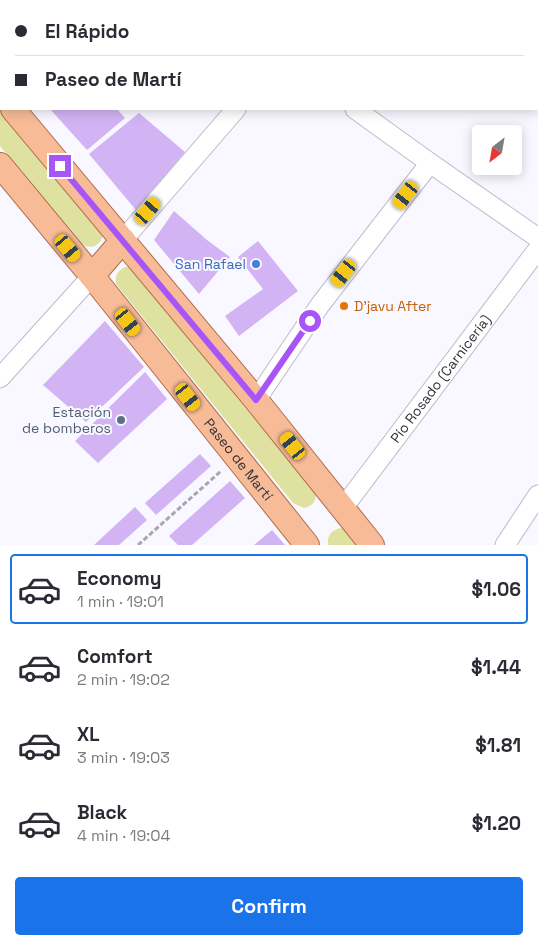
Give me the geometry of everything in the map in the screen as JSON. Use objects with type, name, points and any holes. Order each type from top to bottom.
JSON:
[{"type":"main road","points":[[19,111],[256,400],[372,545]]},
{"type":"main road","name":"Paseo de Martí","points":[[0,165],[92,276],[307,545]]},
{"type":"main road","points":[[92,276],[123,240]]},
{"type":"street","points":[[123,240],[235,110]]},
{"type":"street","points":[[356,110],[538,238]]},
{"type":"street","points":[[256,400],[320,305],[430,163]]},
{"type":"street","name":"Pío Rosado (Carnicería)","points":[[342,508],[538,249]]},
{"type":"street","points":[[0,378],[92,276]]},
{"type":"street","points":[[505,545],[538,495]]},
{"type":"path","points":[[138,545],[237,457]]},
{"type":"green space","points":[[0,110],[3,110],[103,232],[98,244],[92,247],[80,242],[0,146]]},
{"type":"green space","points":[[125,267],[137,270],[316,493],[311,505],[304,508],[293,503],[116,284],[117,274]]},
{"type":"green space","points":[[341,528],[345,529],[360,545],[328,545],[330,534]]},
{"type":"building","points":[[51,110],[118,110],[125,118],[87,150]]},
{"type":"building","points":[[139,113],[185,152],[136,210],[89,154]]},
{"type":"building","points":[[174,211],[230,257],[199,294],[154,240]]},
{"type":"building","points":[[258,241],[298,291],[239,336],[225,316],[263,289],[238,257]]},
{"type":"building","points":[[105,321],[144,367],[86,422],[43,385]]},
{"type":"building","name":"Estación de bomberos","points":[[145,372],[167,399],[98,463],[75,441]]},
{"type":"building","points":[[200,454],[211,466],[156,515],[145,503]]},
{"type":"building","points":[[230,481],[245,498],[192,545],[178,545],[169,536]]},
{"type":"building","points":[[135,507],[147,520],[119,545],[94,545]]},
{"type":"building","points":[[272,530],[285,545],[254,545]]},
{"type":"place","name":"San Rafael","points":[[256,264]]},
{"type":"place","name":"D'javu After","points":[[344,306]]},
{"type":"place","name":"Estación de bomberos","points":[[121,420]]},
{"type":"route","points":[[60,166],[256,400],[310,321]]}]
